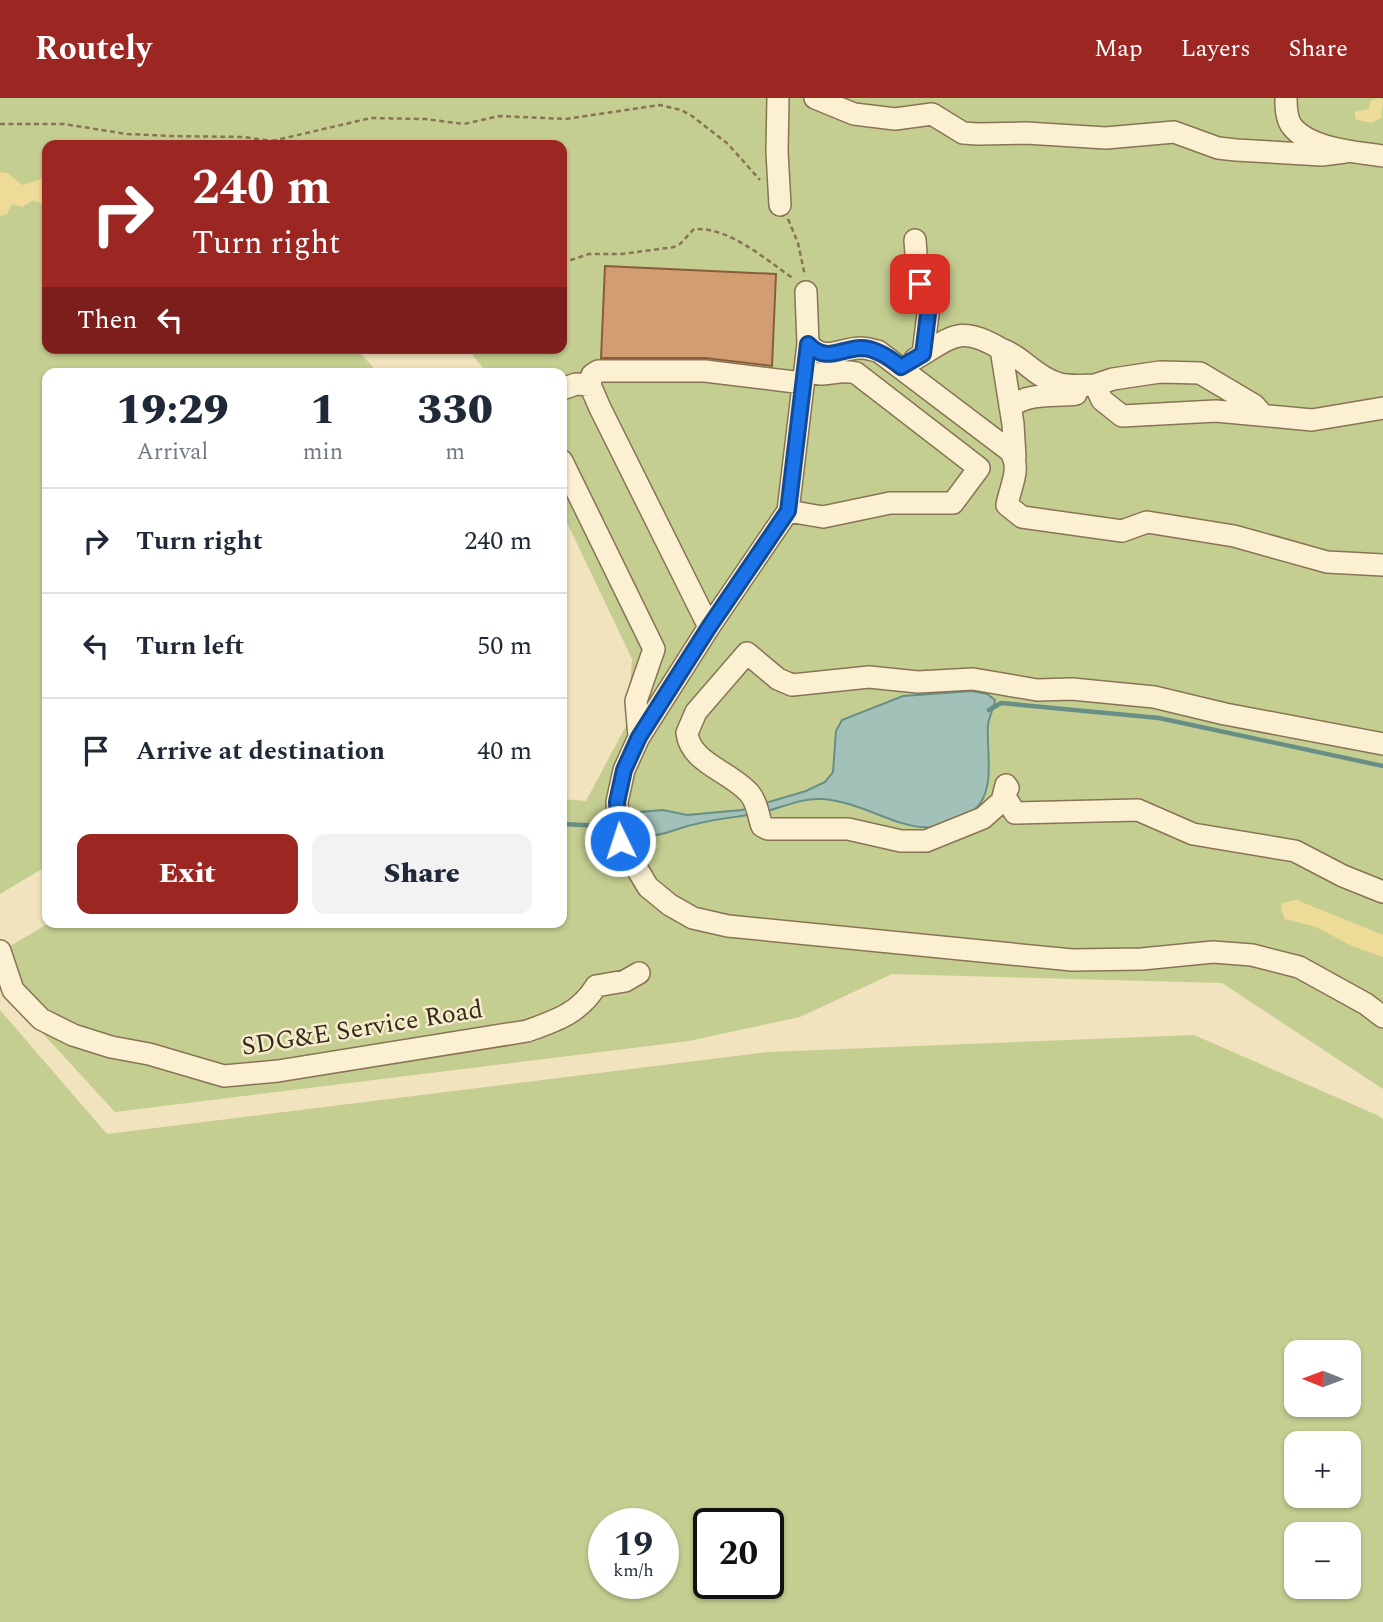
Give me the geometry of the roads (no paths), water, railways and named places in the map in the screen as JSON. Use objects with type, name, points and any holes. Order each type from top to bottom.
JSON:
[{"type":"lane","points":[[778,98],[780,205]]},
{"type":"lane","points":[[815,98],[854,114],[895,119],[932,114],[963,133],[1026,133],[1106,138],[1174,132],[1218,148],[1322,155],[1345,152]]},
{"type":"lane","points":[[1286,98],[1292,127],[1324,146],[1345,152],[1383,156]]},
{"type":"lane","points":[[915,240],[917,268],[928,314],[923,354]]},
{"type":"lane","points":[[806,292],[808,344],[788,511],[709,627],[639,737],[624,770],[617,802],[620,841],[648,887],[670,905],[693,918],[728,926],[1046,958],[1142,959],[1213,952],[1252,954],[1299,967],[1366,1004],[1383,1017]]},
{"type":"lane","points":[[901,367],[960,334],[973,334],[1010,352],[1049,380],[1059,384],[1095,388]]},
{"type":"lane","points":[[808,344],[817,353],[828,354],[862,348],[878,351],[1010,451],[1015,458]]},
{"type":"lane","points":[[1000,349],[1015,458],[1014,482],[1007,505],[1023,517],[1122,531],[1147,522],[1234,536],[1327,562],[1383,565]]},
{"type":"lane","points":[[709,627],[590,385],[592,375],[598,371],[705,371],[804,377],[846,370],[856,373],[979,468],[953,503],[890,503],[823,517],[788,511]]},
{"type":"lane","points":[[1095,388],[1097,383],[1113,379],[1160,372],[1200,373],[1254,405],[1262,414]]},
{"type":"lane","points":[[567,387],[576,384],[590,385]]},
{"type":"lane","points":[[1010,407],[1021,399],[1095,388]]},
{"type":"lane","points":[[1095,388],[1102,400],[1122,416],[1208,411],[1312,419],[1354,410],[1383,408]]},
{"type":"lane","points":[[567,471],[654,649],[636,701],[639,737]]},
{"type":"lane","points":[[1383,744],[1225,714],[1154,697],[1099,691],[1045,688],[1037,690],[973,680],[918,682],[869,677],[792,685],[778,679],[747,653],[696,712],[687,733],[692,750],[733,778],[757,812],[762,827],[768,829],[848,829],[911,842],[943,836],[1009,804],[1138,810],[1193,834],[1295,851],[1343,876],[1383,892]]},
{"type":"lane","name":"SDG&E Service Road","points":[[0,951],[13,990],[41,1019],[73,1035],[111,1048],[149,1054],[224,1076],[278,1071],[527,1031],[566,1017],[590,997],[596,986],[625,981],[639,973]]},
{"type":"water","points":[[972,691],[987,694],[995,700],[988,725],[988,783],[980,803],[954,823],[935,827],[916,826],[841,802],[814,799],[764,812],[704,822],[663,834],[647,836],[629,832],[627,813],[663,810],[687,815],[742,810],[806,791],[825,782],[833,772],[836,731],[842,720],[903,696]]},
{"type":"waterway","points":[[989,710],[1001,703],[1159,718],[1383,766]]},
{"type":"waterway","points":[[567,824],[602,826]]}]
